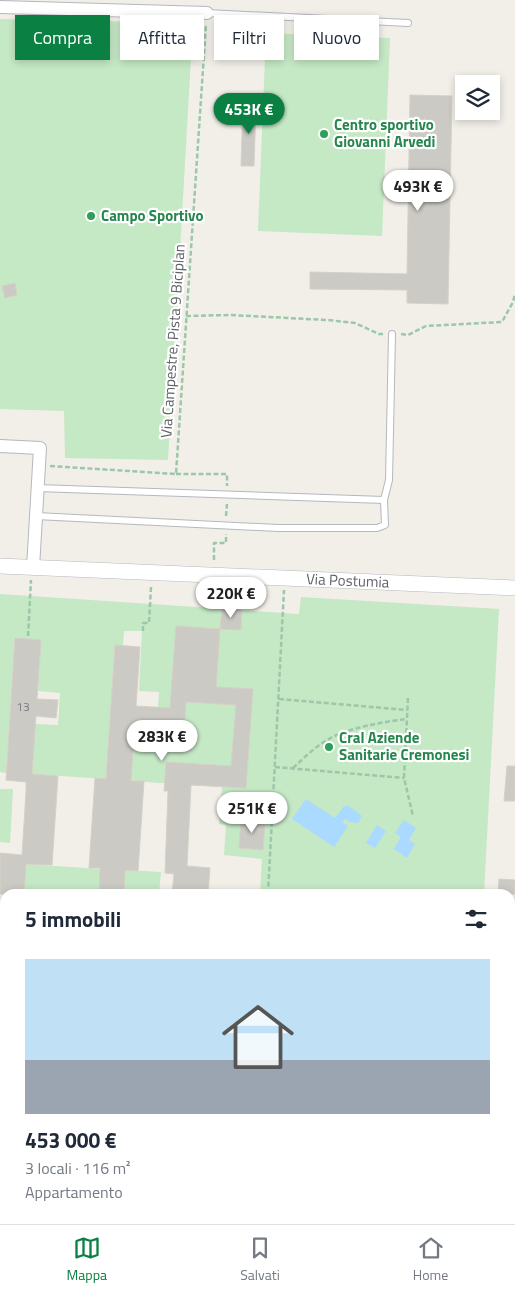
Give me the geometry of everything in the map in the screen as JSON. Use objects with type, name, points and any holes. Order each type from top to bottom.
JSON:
[{"type":"street","points":[[0,7],[207,13]]},
{"type":"street","points":[[0,446],[40,448],[32,572]]},
{"type":"street","name":"Via Postumia","points":[[0,566],[32,572],[152,573],[515,588]]},
{"type":"lane","points":[[207,13],[408,23]]},
{"type":"lane","points":[[36,516],[278,528],[377,528],[385,525],[384,500],[389,480],[392,334]]},
{"type":"lane","points":[[38,488],[384,500]]},
{"type":"path","name":"Via Campestre, Pista 9 Biciplan","points":[[39,465],[176,474],[207,13]]},
{"type":"path","points":[[186,316],[229,315],[328,320],[355,323],[379,334],[408,335],[426,326],[502,322],[513,302],[515,294]]},
{"type":"path","points":[[28,636],[32,572]]},
{"type":"path","points":[[143,631],[143,623],[149,623],[152,573]]},
{"type":"path","points":[[268,889],[284,589]]},
{"type":"path","points":[[408,698],[404,778],[413,816]]},
{"type":"path","points":[[278,699],[407,710]]},
{"type":"path","points":[[293,768],[312,750],[336,735],[406,719]]},
{"type":"path","points":[[275,767],[404,778]]},
{"type":"green space","name":"Campo Sportivo","points":[[0,19],[15,19],[15,60],[110,60],[110,21],[120,21],[120,60],[191,60],[168,460],[65,458],[64,411],[0,409]]},
{"type":"green space","name":"Centro sportivo Giovanni Arvedi","points":[[284,34],[294,34],[294,60],[379,60],[379,38],[390,38],[382,236],[258,231],[265,60],[284,60]]},
{"type":"green space","name":"Cral Aziende Sanitarie Cremonesi","points":[[0,594],[299,614],[301,597],[499,609],[484,889],[260,889],[262,859],[224,855],[226,825],[219,824],[222,787],[131,781],[134,732],[156,733],[159,692],[139,691],[142,631],[124,631],[123,645],[115,645],[106,779],[32,774],[35,724],[58,725],[60,693],[38,691],[41,640],[15,638],[6,773],[0,772]]},
{"type":"green space","points":[[0,789],[13,789],[10,843],[0,842]]},
{"type":"green space","points":[[26,864],[100,869],[99,889],[24,889]]},
{"type":"green space","points":[[125,870],[161,872],[159,889],[124,889]]},
{"type":"water","points":[[306,799],[335,818],[344,806],[349,806],[362,816],[358,823],[345,819],[342,822],[348,826],[334,847],[292,819]]},
{"type":"water","points":[[404,820],[416,828],[409,840],[415,844],[407,858],[394,849],[401,837],[395,833]]},
{"type":"water","points":[[377,825],[386,831],[375,848],[366,843]]},
{"type":"building","points":[[410,95],[452,96],[448,304],[407,303],[407,290],[310,289],[310,272],[407,274]]},
{"type":"building","points":[[243,104],[256,104],[254,166],[241,166]]},
{"type":"building","points":[[15,283],[17,295],[5,298],[2,286]]},
{"type":"building","points":[[222,608],[242,610],[241,630],[220,629]]},
{"type":"building","points":[[176,626],[220,629],[216,687],[253,689],[246,788],[191,785],[187,866],[210,868],[208,889],[172,889],[174,874],[165,873],[168,791],[164,791],[166,762],[231,766],[236,705],[186,702],[184,734],[168,733],[169,726],[135,723],[131,781],[144,781],[138,871],[125,870],[124,889],[99,889],[100,868],[89,868],[95,778],[106,779],[115,645],[140,647],[136,706],[170,708]]},
{"type":"building","points":[[15,638],[41,640],[37,699],[58,700],[56,718],[36,716],[32,774],[58,776],[52,865],[26,864],[24,889],[0,889],[0,853],[22,855],[26,792],[26,782],[6,780]]},
{"type":"building","points":[[507,766],[515,766],[515,801],[504,801]]},
{"type":"building","points":[[241,819],[265,821],[263,850],[239,848]]},
{"type":"building","points":[[499,879],[515,880],[515,889],[498,889]]},
{"type":"place","name":"Centro sportivo Giovanni Arvedi","points":[[324,134]]},
{"type":"place","name":"Campo Sportivo","points":[[91,216]]},
{"type":"place","name":"Cral Aziende Sanitarie Cremonesi","points":[[329,747]]}]
